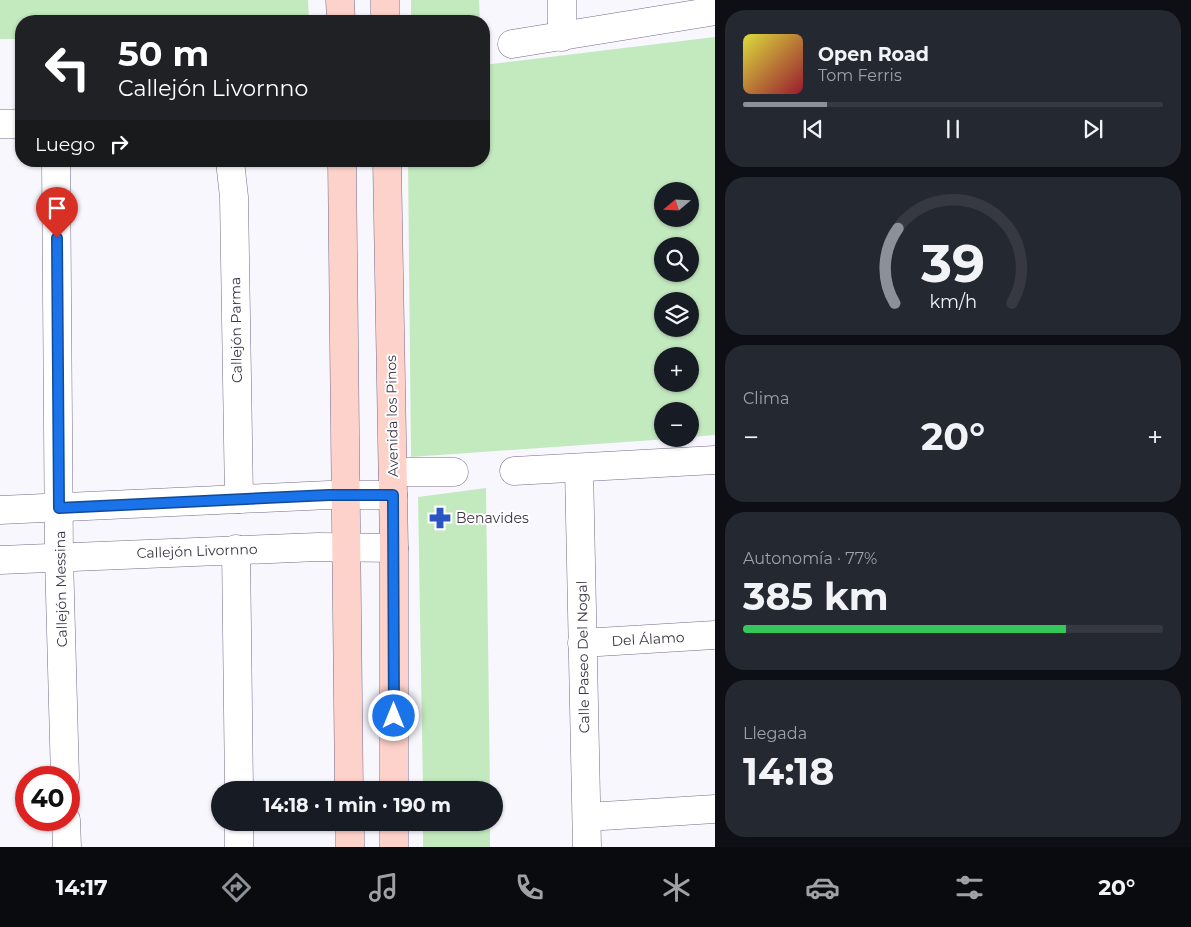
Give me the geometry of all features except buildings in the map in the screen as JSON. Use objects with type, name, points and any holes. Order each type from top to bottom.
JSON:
[{"type":"street","points":[[340,0],[341,15]]},
{"type":"street","points":[[385,0],[385,15]]},
{"type":"street","points":[[562,0],[562,37]]},
{"type":"street","points":[[512,44],[715,11]]},
{"type":"street","points":[[0,124],[15,124]]},
{"type":"street","name":"Callejón Messina","points":[[56,167],[59,508],[65,766]]},
{"type":"street","name":"Callejón Parma","points":[[231,167],[234,197],[238,499]]},
{"type":"street","points":[[342,167],[349,781]]},
{"type":"street","name":"Avenida los Pinos","points":[[388,167],[394,548],[394,781]]},
{"type":"street","points":[[514,471],[715,460]]},
{"type":"street","name":"Calle Paseo Del Nogal","points":[[579,468],[587,847]]},
{"type":"street","points":[[0,510],[346,495],[393,483],[454,472]]},
{"type":"street","name":"Callejón Livornno","points":[[0,560],[236,549],[346,546],[394,548]]},
{"type":"street","points":[[236,549],[239,781]]},
{"type":"street","name":"Del Álamo","points":[[582,643],[715,635]]},
{"type":"street","points":[[587,818],[715,809]]},
{"type":"street","points":[[66,831],[67,847]]},
{"type":"street","points":[[239,831],[239,847]]},
{"type":"street","points":[[350,831],[350,847]]},
{"type":"street","points":[[394,831],[394,847]]},
{"type":"green space","points":[[0,0],[308,0],[309,15],[15,15],[15,39],[0,39]]},
{"type":"green space","points":[[411,0],[479,0],[480,15],[411,15]]},
{"type":"green space","points":[[715,37],[715,435],[699,436],[699,402],[654,402],[654,440],[411,457],[408,167],[490,167],[490,64]]},
{"type":"green space","points":[[486,488],[490,781],[423,781],[418,497]]},
{"type":"green space","points":[[423,831],[490,831],[490,847],[423,847]]},
{"type":"place","name":"Benavides","points":[[440,518]]},
{"type":"route","points":[[57,238],[59,508],[329,495],[393,495],[394,716]]}]
